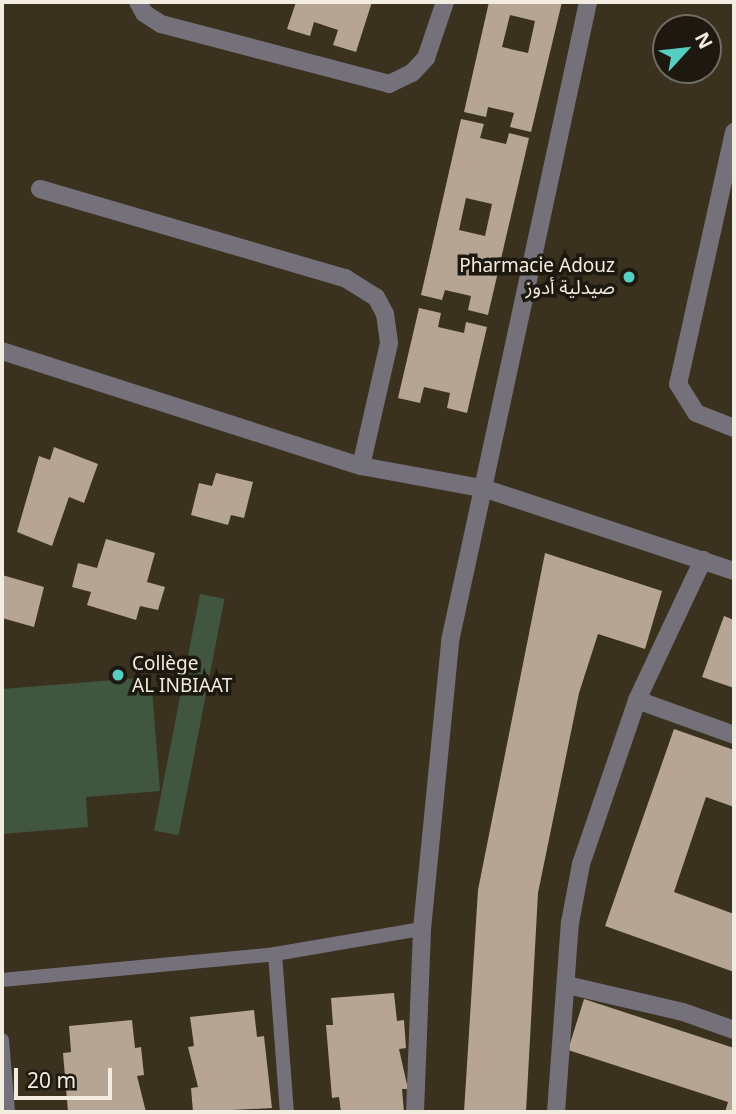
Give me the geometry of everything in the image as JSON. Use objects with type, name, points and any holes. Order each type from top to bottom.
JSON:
[{"type":"street","points":[[138,2],[161,24],[389,84],[412,74],[426,58],[445,2]]},
{"type":"street","points":[[415,1112],[422,929],[450,641],[486,489],[589,2]]},
{"type":"street","points":[[734,132],[678,384],[696,413],[734,428]]},
{"type":"street","points":[[40,188],[345,278],[376,297],[385,314],[389,343],[360,466]]},
{"type":"street","points":[[2,351],[360,466],[486,489],[734,572]]},
{"type":"street","points":[[556,1112],[570,923],[581,864],[637,701],[703,560]]},
{"type":"street","points":[[637,701],[734,735]]},
{"type":"street","points":[[567,985],[683,1012],[734,1030]]},
{"type":"lane","points":[[2,980],[275,954],[422,929]]},
{"type":"lane","points":[[275,954],[288,1112]]},
{"type":"lane","points":[[2,1040],[8,1112]]},
{"type":"green space","points":[[200,594],[225,599],[179,835],[154,831]]},
{"type":"green space","points":[[151,677],[160,791],[86,797],[88,827],[2,834],[2,689]]},
{"type":"building","points":[[296,2],[372,2],[356,52],[333,45],[338,30],[314,22],[310,36],[287,29]]},
{"type":"building","points":[[489,2],[562,2],[531,132],[510,127],[514,113],[488,107],[486,117],[464,112]],"holes":[[[510,15],[535,21],[528,53],[502,47]]]},
{"type":"building","points":[[461,119],[484,124],[480,138],[506,144],[509,133],[529,138],[488,315],[468,310],[471,296],[445,290],[442,300],[421,295]],"holes":[[[466,198],[492,204],[485,236],[459,230]]]},
{"type":"building","points":[[419,308],[441,313],[438,327],[464,333],[466,322],[487,327],[467,413],[447,408],[450,393],[424,387],[420,403],[398,398]]},
{"type":"building","points":[[54,447],[98,464],[84,503],[69,497],[52,546],[17,532],[39,456],[50,460]]},
{"type":"building","points":[[216,473],[253,482],[244,518],[231,515],[228,525],[191,515],[199,483],[212,486]]},
{"type":"building","points":[[106,539],[155,553],[147,582],[165,587],[158,610],[140,606],[136,620],[87,605],[91,592],[72,587],[78,563],[97,568]]},
{"type":"building","points":[[545,553],[662,591],[645,649],[598,634],[579,693],[538,893],[526,1112],[464,1112],[478,890]]},
{"type":"building","points":[[2,575],[44,587],[34,627],[2,618]]},
{"type":"building","points":[[724,616],[734,620],[734,688],[702,677]]},
{"type":"building","points":[[674,729],[734,750],[734,807],[706,797],[674,892],[734,914],[734,972],[605,926]]},
{"type":"building","points":[[394,993],[397,1021],[404,1020],[406,1048],[399,1049],[408,1089],[402,1089],[404,1112],[341,1112],[339,1097],[332,1098],[326,1025],[333,1025],[331,998]]},
{"type":"building","points":[[584,999],[734,1048],[734,1112],[725,1112],[728,1102],[568,1050]]},
{"type":"building","points":[[254,1010],[257,1037],[264,1036],[272,1108],[193,1112],[191,1088],[198,1087],[188,1047],[194,1046],[190,1017]]},
{"type":"building","points":[[132,1020],[135,1048],[141,1047],[144,1075],[137,1076],[146,1112],[68,1112],[63,1053],[71,1052],[69,1026]]},
{"type":"place","name":"Pharmacie Adouz صيدلية أدوز","points":[[629,277]]},
{"type":"place","name":"Collège AL INBIAAT","points":[[118,675]]}]
